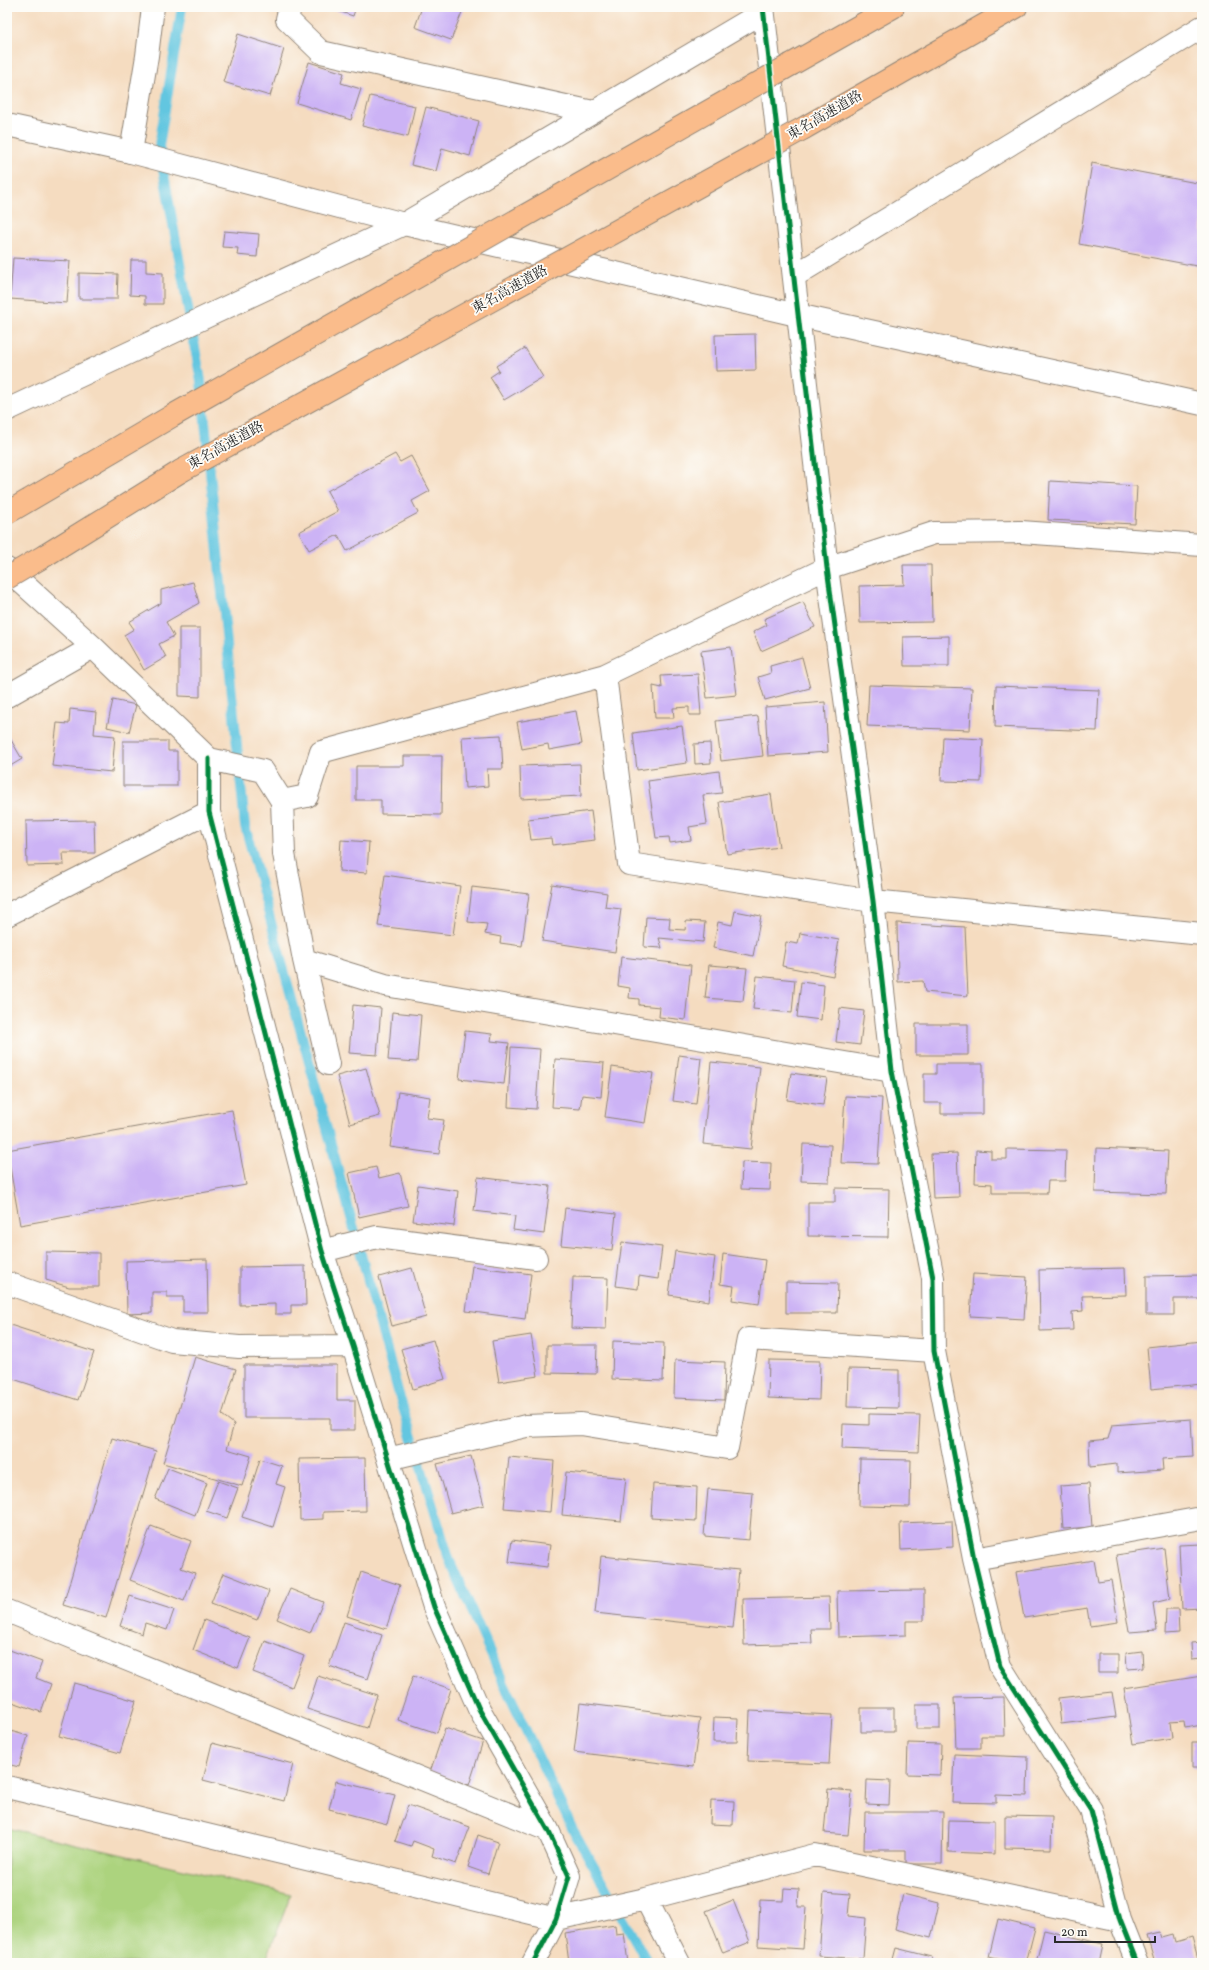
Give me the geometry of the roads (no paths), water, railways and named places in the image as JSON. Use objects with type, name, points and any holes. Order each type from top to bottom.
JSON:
[{"type":"highway","points":[[7,513],[172,416],[893,7]]},
{"type":"highway","name":"東名高速道路","points":[[7,578],[181,471],[804,128],[1016,7]]},
{"type":"street","points":[[130,152],[147,56],[153,7]]},
{"type":"street","points":[[290,7],[287,19],[321,52],[593,112]]},
{"type":"street","points":[[7,410],[404,224],[763,9],[827,568],[873,900],[892,1071],[933,1278],[934,1351],[974,1558],[1000,1666],[1091,1810],[1120,1920],[1137,1963]]},
{"type":"street","points":[[794,276],[1202,27]]},
{"type":"street","points":[[7,125],[130,152],[404,224],[797,316],[1202,404]]},
{"type":"street","points":[[282,801],[307,796],[321,752],[605,674],[827,568],[934,533],[1022,532],[1202,545]]},
{"type":"street","points":[[7,570],[93,647],[212,760],[263,771],[282,801],[284,854],[304,960],[328,1064]]},
{"type":"street","points":[[7,696],[93,647]]},
{"type":"street","points":[[605,674],[629,864],[873,900],[1202,934]]},
{"type":"street","points":[[212,760],[209,812],[329,1250],[353,1346],[392,1458],[434,1607],[479,1709],[548,1830],[569,1876],[556,1919],[533,1963]]},
{"type":"street","points":[[7,915],[209,812]]},
{"type":"street","points":[[304,960],[385,985],[892,1071]]},
{"type":"street","points":[[329,1250],[377,1237],[536,1258]]},
{"type":"street","points":[[7,1283],[172,1341],[239,1347],[353,1346]]},
{"type":"street","points":[[392,1458],[526,1426],[581,1424],[727,1448],[748,1339],[934,1351]]},
{"type":"street","points":[[974,1558],[1202,1518]]},
{"type":"street","points":[[7,1611],[548,1830]]},
{"type":"street","points":[[7,1787],[556,1919],[642,1900],[815,1855],[1120,1920]]},
{"type":"street","points":[[642,1900],[680,1963]]},
{"type":"waterway","points":[[182,7],[159,146],[201,381],[245,826],[398,1391],[449,1559],[505,1686],[572,1828],[648,1963]]}]
